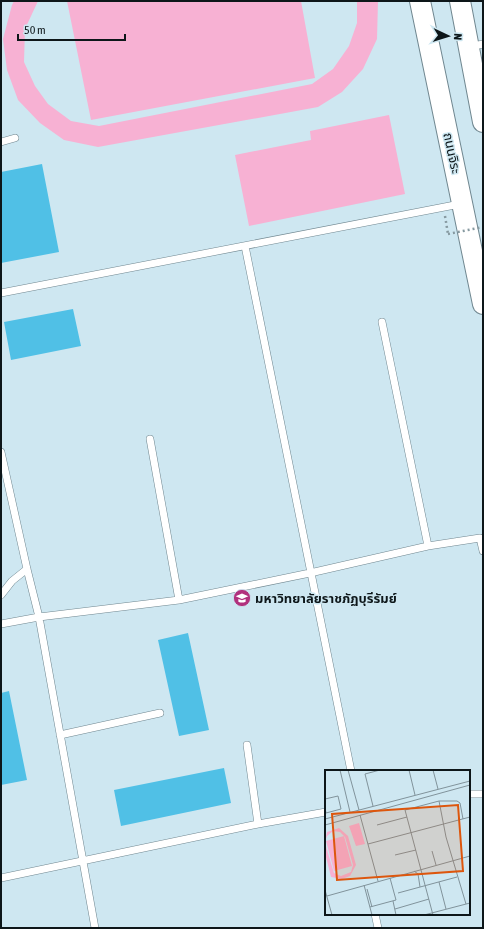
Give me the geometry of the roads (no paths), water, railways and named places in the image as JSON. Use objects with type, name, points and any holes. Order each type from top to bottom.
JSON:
[{"type":"main road","name":"ถนนจิระ","points":[[420,1],[483,304]]},
{"type":"main road","points":[[460,1],[476,45],[483,122]]},
{"type":"lane","points":[[1,142],[15,138]]},
{"type":"lane","points":[[1,293],[462,204]]},
{"type":"lane","points":[[245,246],[351,770]]},
{"type":"lane","points":[[382,322],[428,546]]},
{"type":"lane","points":[[150,438],[179,600]]},
{"type":"lane","points":[[1,452],[39,617],[95,928]]},
{"type":"lane","points":[[1,624],[39,617],[179,600],[310,573],[428,546],[480,538],[483,551]]},
{"type":"lane","points":[[1,595],[12,581],[27,569]]},
{"type":"lane","points":[[60,735],[160,713]]},
{"type":"lane","points":[[247,745],[258,824]]},
{"type":"lane","points":[[470,794],[483,794]]},
{"type":"lane","points":[[1,878],[258,824],[325,812]]},
{"type":"lane","points":[[375,915],[378,928]]},
{"type":"place","name":"มหาวิทยาลัยราชภัฏบุรีรัมย์","points":[[242,598]]}]
